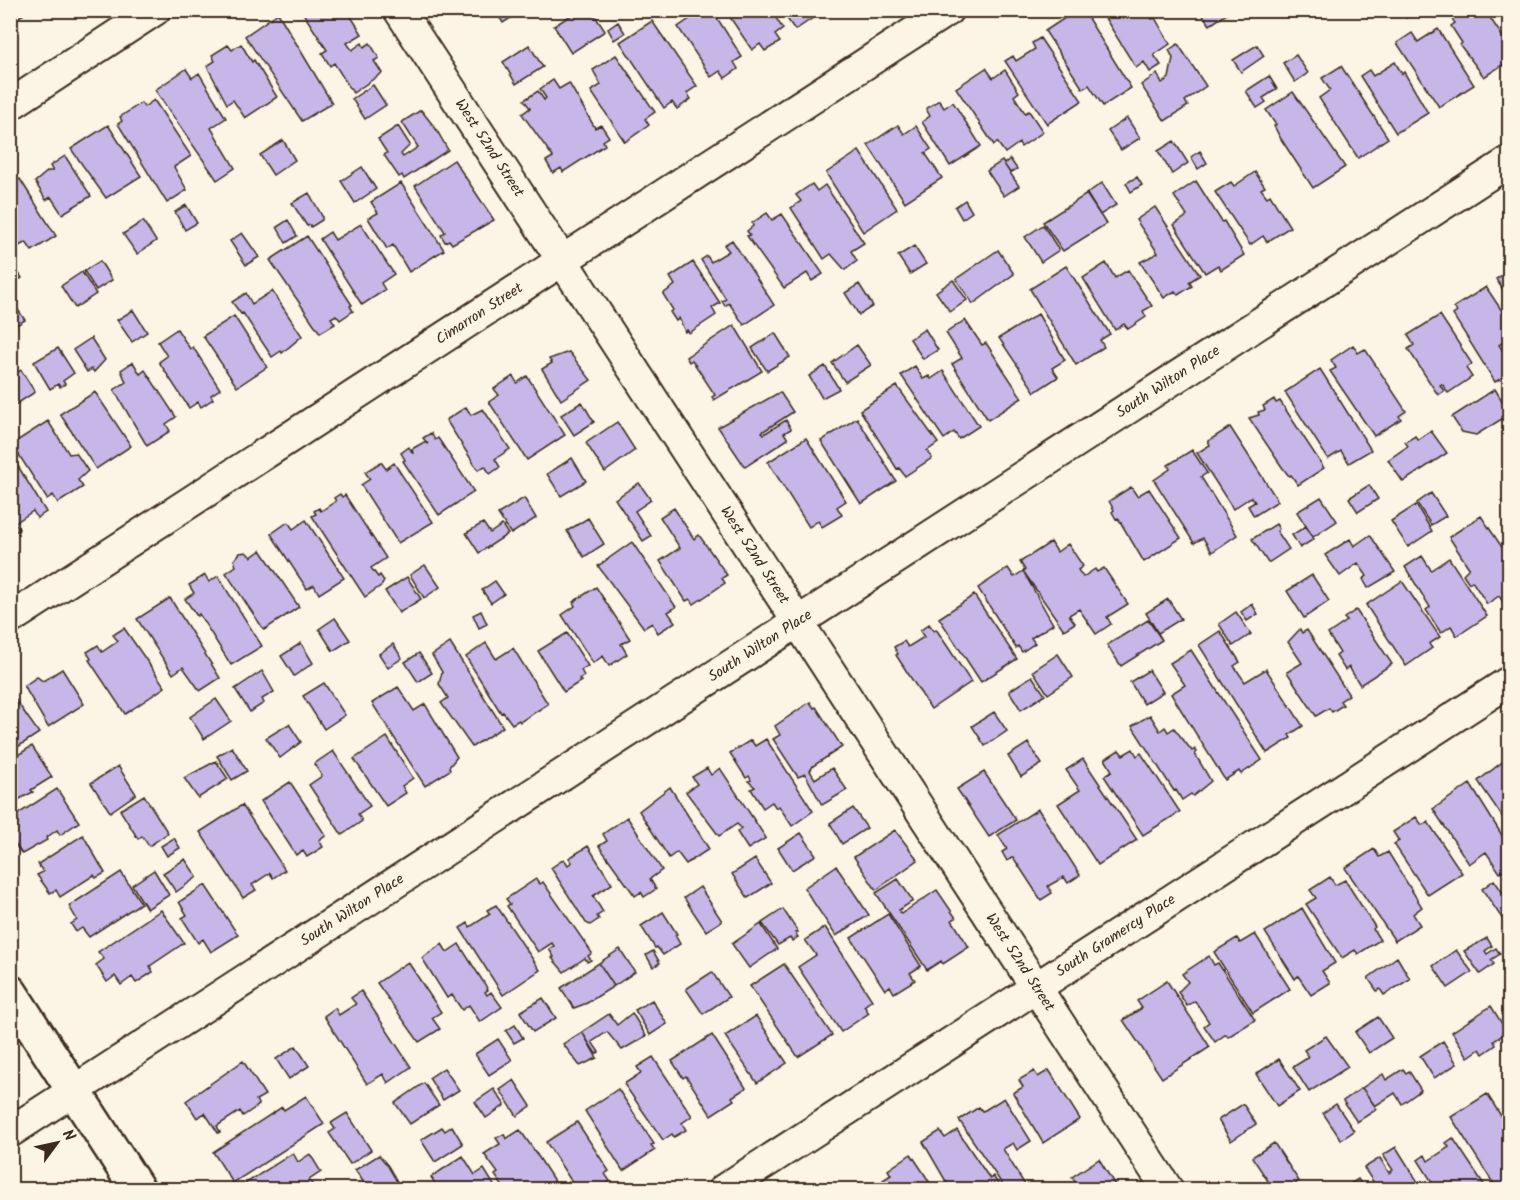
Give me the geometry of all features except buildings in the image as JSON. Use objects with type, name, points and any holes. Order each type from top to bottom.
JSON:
[{"type":"street","points":[[10,105],[154,10]]},
{"type":"street","name":"West 52nd Street","points":[[399,10],[1168,1190]]},
{"type":"street","name":"Cimarron Street","points":[[10,620],[948,10]]},
{"type":"street","name":"South Wilton Place","points":[[10,1132],[1509,161]]},
{"type":"street","name":"South Gramercy Place","points":[[723,1190],[1509,681]]},
{"type":"street","points":[[10,992],[138,1190]]}]
